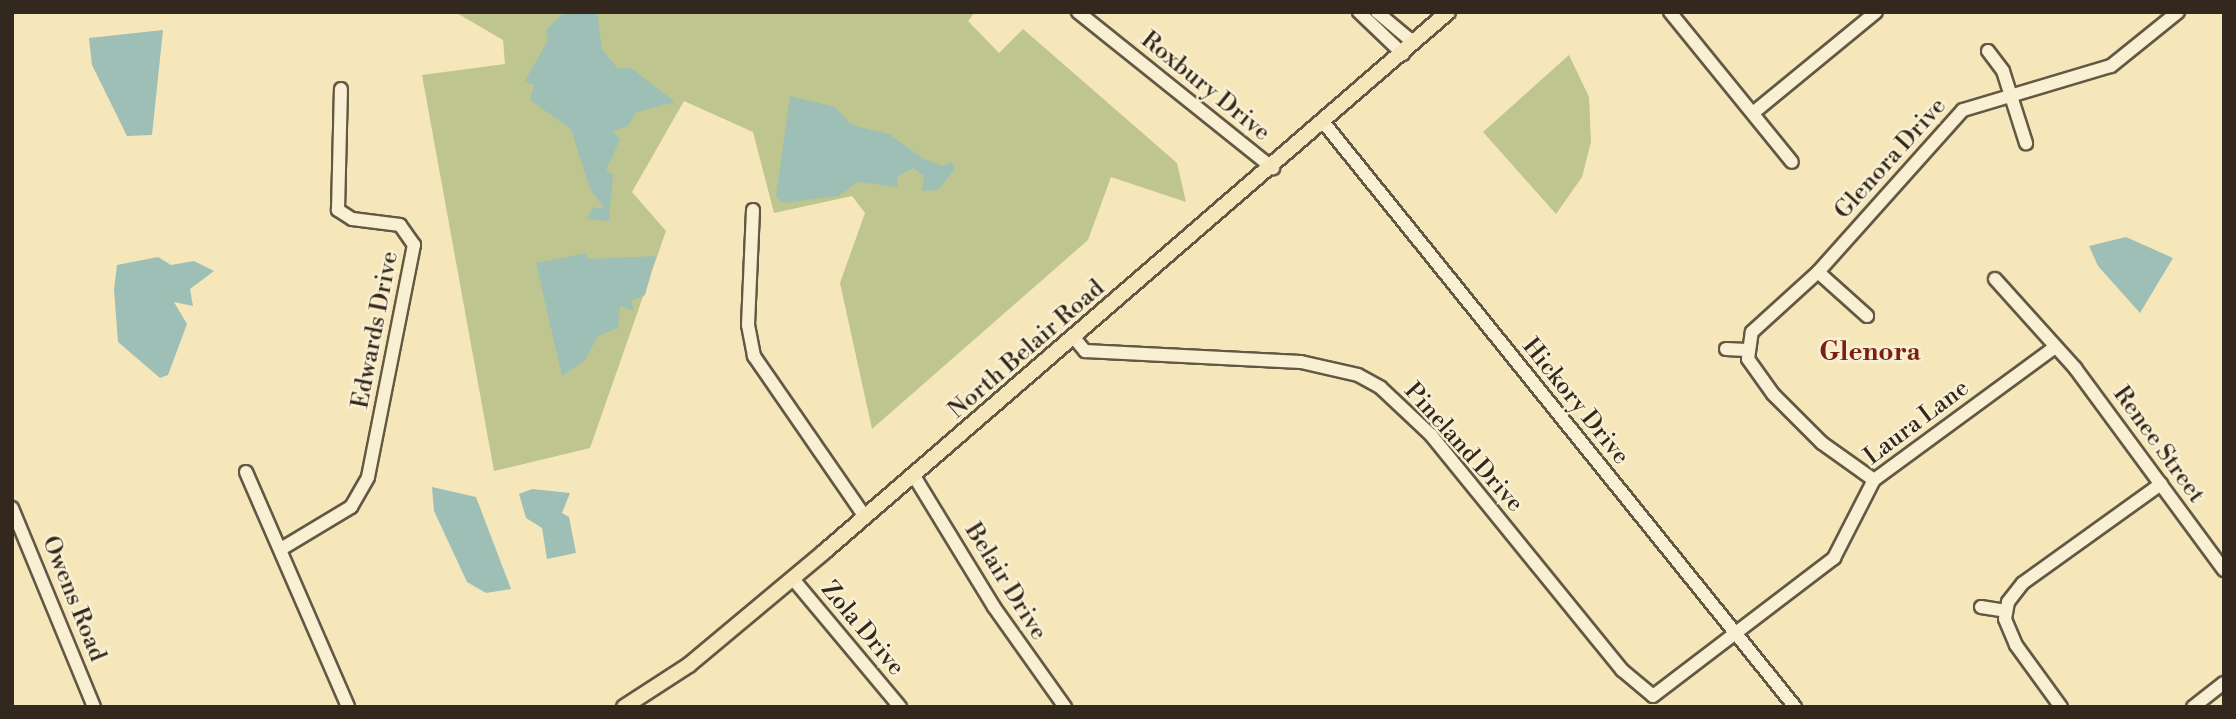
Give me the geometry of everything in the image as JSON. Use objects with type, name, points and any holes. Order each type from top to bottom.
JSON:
[{"type":"main road","name":"North Belair Road","points":[[624,707],[689,665],[793,579],[1273,168],[1448,12]]},
{"type":"street","name":"Roxbury Drive","points":[[1078,12],[1273,168]]},
{"type":"street","points":[[1359,12],[1377,18],[1414,43]]},
{"type":"street","points":[[1753,113],[1876,12]]},
{"type":"street","name":"Glenora Drive","points":[[1746,350],[1752,332],[1818,272],[1950,122],[1977,102],[2111,65],[2178,12]]},
{"type":"street","points":[[1677,15],[1792,162]]},
{"type":"street","points":[[1377,18],[1402,54]]},
{"type":"street","points":[[1988,51],[2026,143]]},
{"type":"street","name":"Edwards Drive","points":[[281,549],[351,507],[368,477],[414,245],[400,225],[352,219],[338,210],[341,89]]},
{"type":"street","name":"Hickory Drive","points":[[1324,122],[1795,707]]},
{"type":"street","points":[[753,210],[748,326],[754,356],[865,517]]},
{"type":"street","points":[[1818,272],[1867,316]]},
{"type":"street","name":"Renee Street","points":[[1995,279],[2054,347],[2224,570]]},
{"type":"street","name":"Pineland Drive","points":[[1075,339],[1085,351],[1301,362],[1358,375],[1381,388],[1431,435],[1643,693],[1661,695],[1735,634]]},
{"type":"street","name":"Laura Lane","points":[[1735,634],[1834,558],[1874,480],[2054,347]]},
{"type":"street","points":[[1726,349],[1746,350],[1752,369],[1798,422],[1874,480]]},
{"type":"street","points":[[246,472],[348,707]]},
{"type":"street","name":"Belair Drive","points":[[914,476],[994,607],[1065,707]]},
{"type":"street","points":[[2061,707],[2016,645],[2006,611],[2023,583],[2161,485]]},
{"type":"street","name":"Owens Road","points":[[12,508],[94,707]]},
{"type":"street","name":"Zola Drive","points":[[793,579],[900,707]]},
{"type":"street","points":[[1981,607],[2006,611]]},
{"type":"street","points":[[2193,707],[2224,683]]},
{"type":"green space","points":[[455,12],[975,12],[968,21],[999,53],[1023,29],[1177,163],[1186,202],[1111,177],[1088,240],[872,429],[840,283],[865,213],[852,196],[774,213],[753,132],[684,101],[632,192],[666,231],[590,448],[494,471],[422,75],[505,64],[503,40]]},
{"type":"green space","points":[[1569,55],[1589,97],[1591,142],[1582,177],[1556,214],[1483,132]]},
{"type":"water","points":[[565,12],[597,12],[602,49],[617,68],[631,68],[675,102],[637,112],[628,126],[613,131],[620,139],[606,171],[613,174],[609,221],[587,219],[593,208],[604,208],[590,189],[571,129],[530,100],[534,85],[525,81],[548,40],[546,30]]},
{"type":"water","points":[[163,30],[152,135],[127,136],[92,65],[89,38]]},
{"type":"water","points":[[790,96],[835,107],[852,125],[889,134],[922,158],[942,166],[952,162],[955,169],[938,190],[922,191],[924,176],[913,168],[897,177],[898,187],[857,182],[839,196],[782,203],[776,196]]},
{"type":"water","points":[[2126,237],[2173,258],[2140,313],[2098,266],[2089,246]]},
{"type":"water","points":[[586,253],[588,259],[656,256],[645,295],[631,301],[634,311],[620,306],[618,328],[598,336],[585,360],[562,376],[536,263]]},
{"type":"water","points":[[158,257],[171,265],[194,261],[214,271],[190,289],[193,306],[174,302],[187,324],[168,375],[160,378],[118,342],[114,290],[117,265]]},
{"type":"water","points":[[432,487],[476,497],[511,589],[486,593],[467,582],[434,511]]},
{"type":"water","points":[[532,489],[570,493],[562,513],[569,517],[576,553],[547,559],[542,528],[526,518],[519,494]]},
{"type":"district","name":"Glenora","points":[[1870,353]]}]
